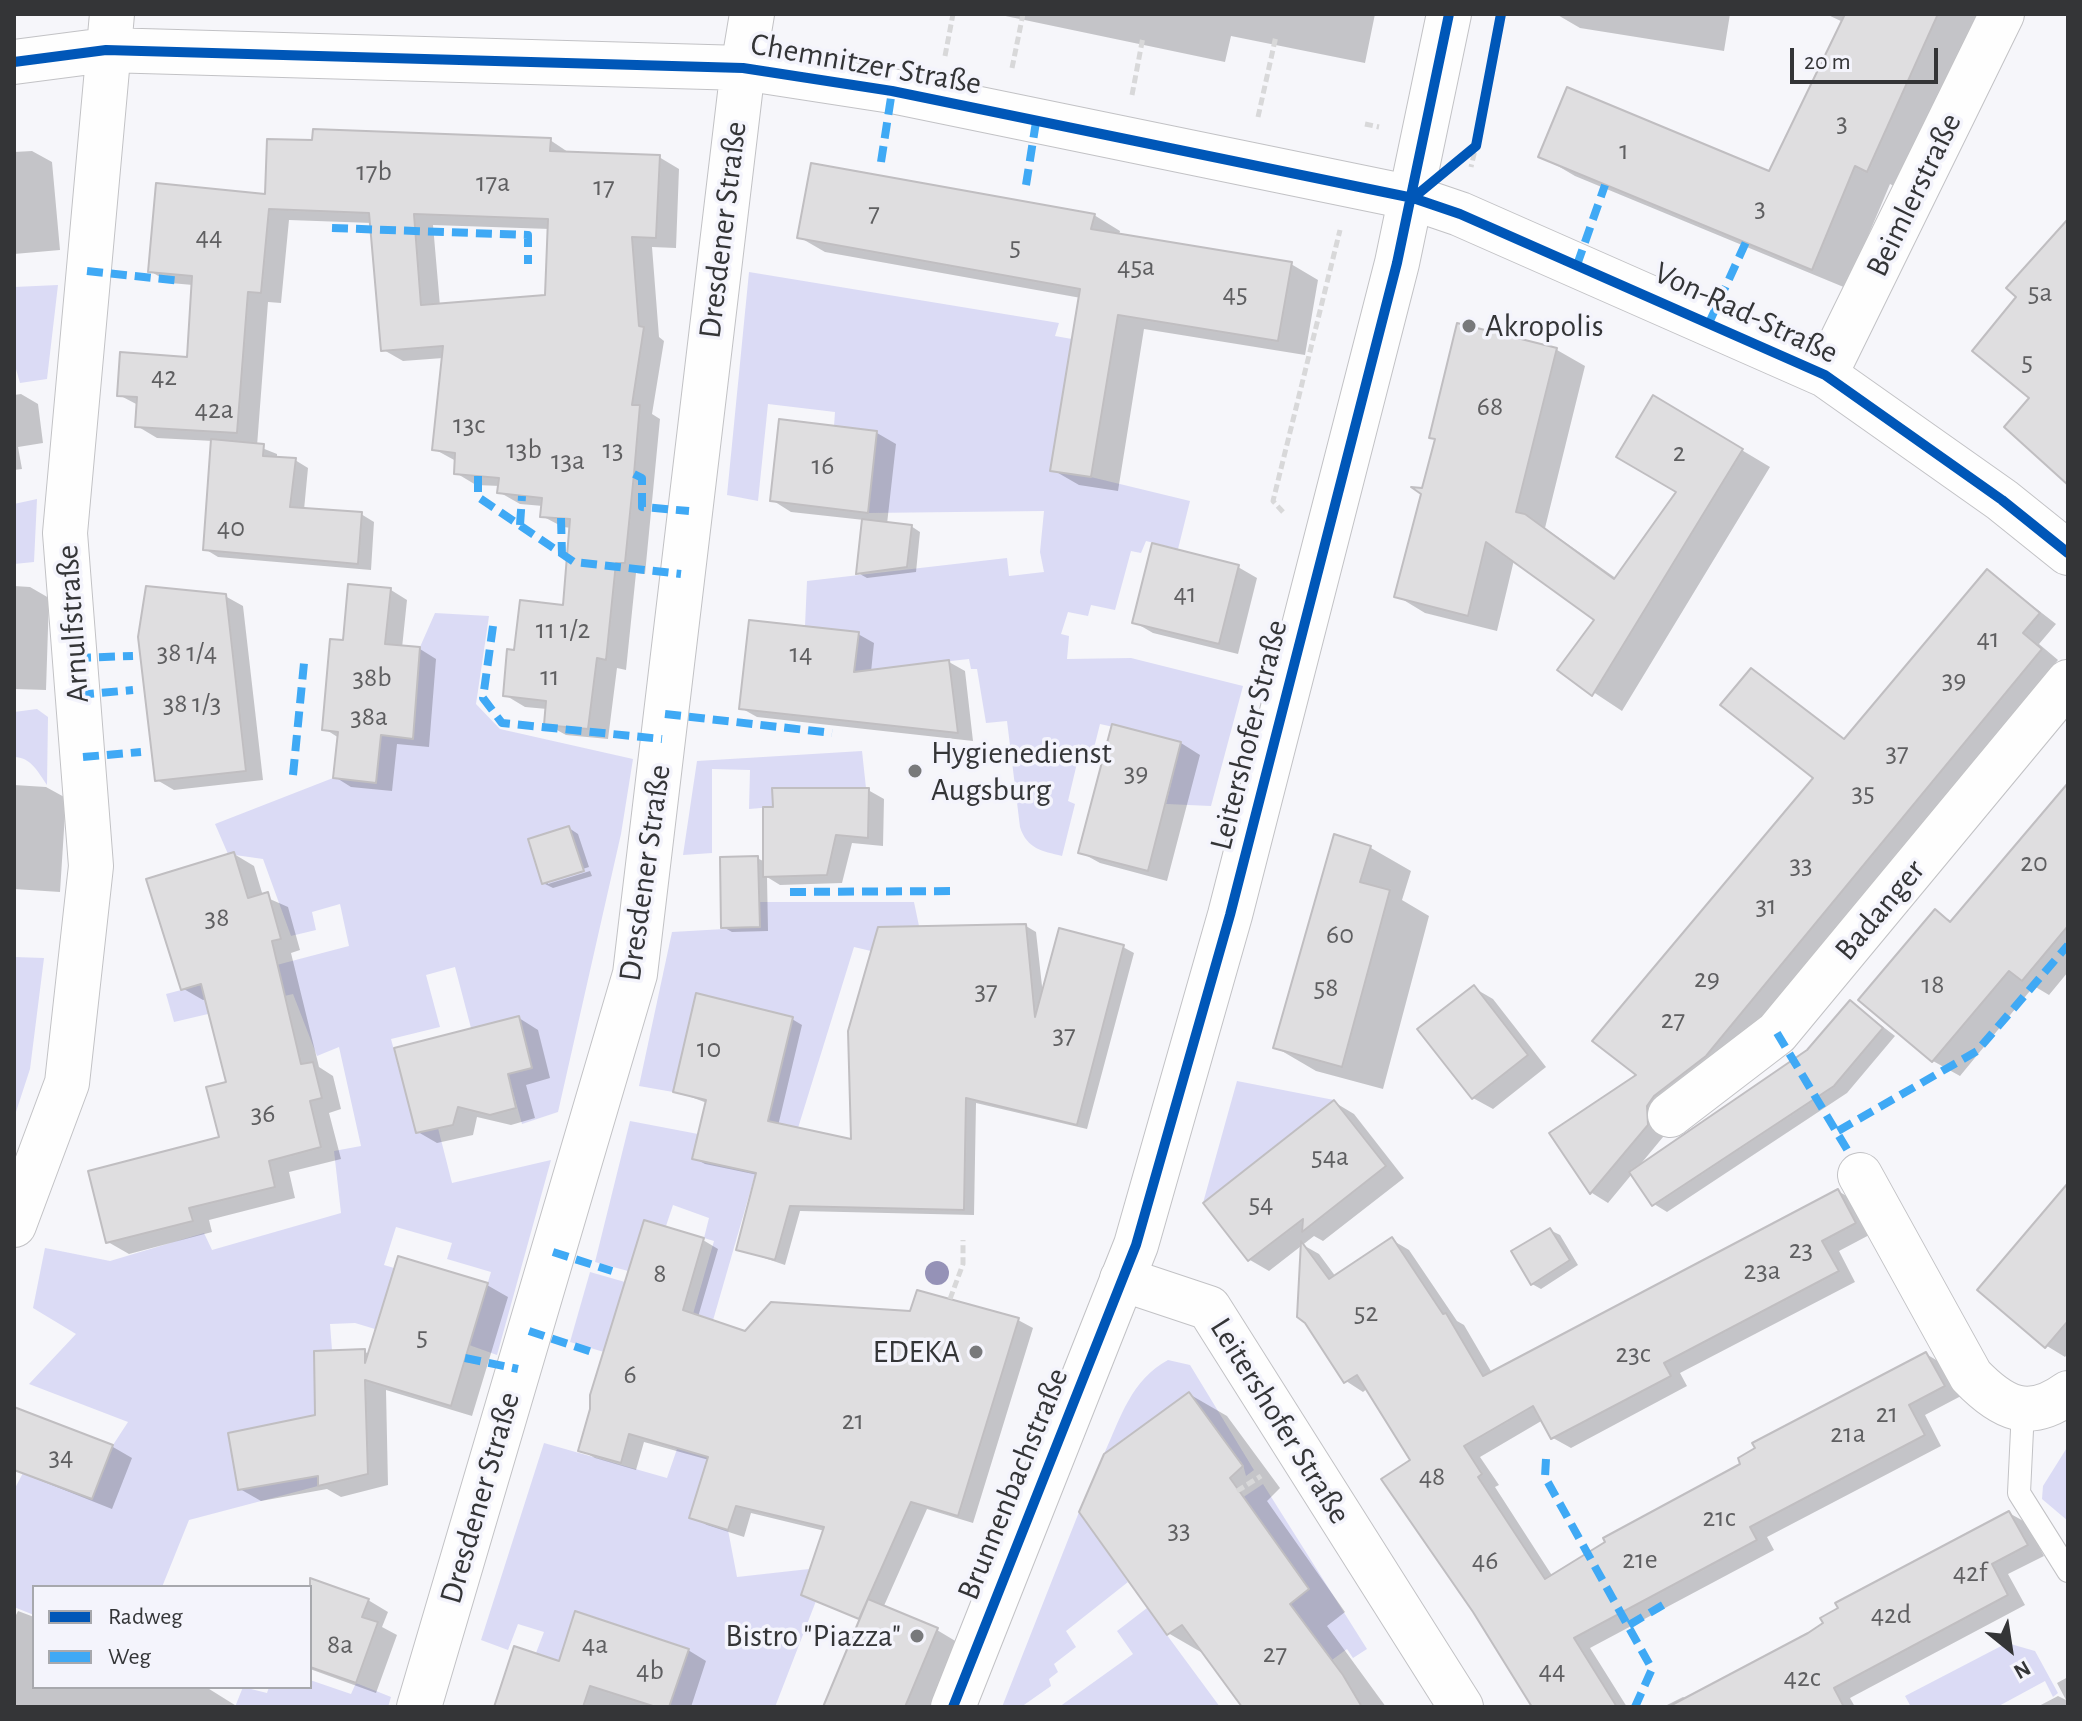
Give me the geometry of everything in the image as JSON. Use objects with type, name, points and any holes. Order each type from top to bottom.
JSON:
[{"type":"street","name":"Dresdener Straße","points":[[419,1707],[635,974],[743,68],[752,14]]},
{"type":"street","name":"Leitershofer Straße","points":[[1449,14],[1413,198],[1230,915],[1136,1245],[1122,1279],[1209,1308],[1461,1707]]},
{"type":"street","name":"Beimlerstraße","points":[[1825,375],[2002,14]]},
{"type":"street","name":"Chemnitzer Straße","points":[[14,62],[109,32],[743,68],[892,91],[1413,198]]},
{"type":"street","name":"Arnulfstraße","points":[[14,1225],[67,1083],[91,866],[65,533],[109,32]]},
{"type":"street","name":"Von-Rad-Straße","points":[[1413,198],[1460,214],[1825,375],[2002,500],[2068,553]]},
{"type":"street","name":"Badanger","points":[[1670,1115],[1777,1033],[2068,682]]},
{"type":"street","points":[[1860,1175],[1971,1376],[1995,1401],[2023,1409],[2048,1408],[2068,1393]]},
{"type":"street","name":"Brunnenbachstraße","points":[[953,1707],[1122,1279]]},
{"type":"lane","points":[[2023,1409],[2019,1493],[2068,1571]]},
{"type":"path","points":[[1248,165],[1276,36]]},
{"type":"path","points":[[1413,198],[1476,146]]},
{"type":"path","points":[[1322,553],[1273,501],[1351,187]]},
{"type":"path","points":[[950,1299],[963,1264],[963,1240]]},
{"type":"path","points":[[1237,1491],[1257,1478]]},
{"type":"shaded area","points":[[749,272],[1059,323],[1055,336],[1072,339],[1051,471],[1091,477],[1190,501],[1178,549],[1146,541],[1141,553],[1131,551],[1115,610],[1091,605],[1088,616],[1068,612],[1061,634],[1069,636],[1067,659],[1131,658],[1243,686],[1211,806],[1166,804],[1181,742],[1100,724],[1093,752],[1078,759],[1068,801],[1075,804],[1062,856],[1042,850],[1031,845],[1020,827],[1007,721],[986,723],[977,669],[971,669],[969,659],[887,668],[854,676],[859,632],[805,626],[807,581],[1007,558],[1009,576],[1044,572],[1040,552],[1044,511],[868,513],[877,431],[834,426],[835,412],[768,404],[758,501],[727,495]]},
{"type":"shaded area","points":[[58,285],[47,379],[20,383],[14,362],[14,287]]},
{"type":"shaded area","points":[[37,499],[34,562],[14,564],[14,504]]},
{"type":"shaded area","points":[[435,613],[489,616],[476,704],[500,729],[633,759],[621,834],[558,1112],[522,1124],[508,1074],[518,1016],[471,1028],[455,967],[426,975],[440,1027],[391,1039],[416,1133],[438,1128],[452,1183],[551,1160],[497,1355],[469,1345],[491,1272],[447,1259],[452,1243],[396,1227],[384,1265],[394,1268],[375,1329],[355,1323],[330,1324],[332,1350],[314,1351],[318,1486],[189,1520],[163,1585],[32,1585],[32,1614],[14,1607],[14,1490],[23,1473],[92,1499],[113,1445],[128,1422],[29,1384],[76,1334],[33,1308],[45,1248],[110,1261],[204,1233],[212,1250],[341,1213],[334,1151],[361,1146],[339,1047],[317,1056],[293,994],[174,1022],[166,994],[349,946],[340,904],[312,912],[316,930],[291,936],[263,859],[228,854],[215,824],[333,778],[376,783],[381,735],[413,738],[420,647]]},
{"type":"shaded area","points":[[37,709],[48,717],[47,785],[30,762],[14,757],[14,712]]},
{"type":"shaded area","points":[[862,751],[866,788],[773,788],[773,807],[749,809],[750,770],[712,769],[712,853],[683,855],[697,761]]},
{"type":"shaded area","points":[[759,902],[914,902],[919,926],[878,927],[871,951],[854,947],[798,1128],[767,1121],[696,994],[673,1092],[639,1086],[672,932],[759,927]]},
{"type":"shaded area","points":[[14,957],[44,958],[30,1069],[14,1118]]},
{"type":"shaded area","points":[[1237,1081],[1334,1100],[1203,1203]]},
{"type":"shaded area","points":[[630,1121],[698,1134],[692,1159],[757,1168],[692,1393],[724,1402],[690,1517],[728,1530],[737,1577],[809,1569],[801,1595],[816,1601],[775,1707],[669,1707],[688,1649],[575,1611],[559,1661],[536,1653],[544,1632],[518,1624],[508,1650],[481,1640],[544,1443],[667,1478],[677,1449],[656,1442],[714,1241],[704,1238],[709,1218],[673,1205],[666,1226],[644,1220],[628,1271],[595,1262]]},
{"type":"shaded area","points":[[590,1272],[625,1282],[604,1352],[570,1342]]},
{"type":"shaded area","points":[[1168,1360],[1190,1365],[1254,1470],[1246,1476],[1243,1465],[1189,1392],[1104,1454],[1136,1389],[1155,1368]]},
{"type":"shaded area","points":[[2068,1446],[2068,1521],[2042,1499],[2043,1486]]},
{"type":"shaded area","points":[[1263,1484],[1367,1649],[1353,1658],[1347,1649],[1332,1660],[1290,1603],[1309,1589],[1233,1504]]},
{"type":"shaded area","points":[[1079,1512],[1128,1582],[1066,1631],[1076,1647],[1054,1664],[1058,1672],[1049,1679],[1051,1686],[1021,1707],[1002,1707]]},
{"type":"shaded area","points":[[1147,1608],[1220,1707],[1059,1707],[1133,1654],[1117,1631]]},
{"type":"shaded area","points":[[2007,1643],[2035,1651],[2058,1693],[2053,1697],[2045,1681],[1997,1707],[1911,1707],[1905,1696]]},
{"type":"shaded area","points":[[312,1681],[351,1694],[356,1683],[391,1697],[388,1707],[235,1707],[242,1689],[267,1693],[268,1689],[312,1689]]},
{"type":"building","points":[[1845,14],[1938,14],[1867,172],[1855,166],[1812,270],[1538,157],[1567,87],[1769,171]]},
{"type":"building","points":[[313,129],[551,138],[550,151],[660,155],[656,238],[632,237],[639,326],[644,327],[632,405],[640,405],[634,474],[625,563],[616,563],[606,660],[597,658],[588,729],[544,725],[546,701],[503,696],[507,649],[514,650],[520,600],[563,605],[570,519],[540,517],[542,498],[497,493],[499,478],[454,474],[455,453],[432,450],[443,346],[381,351],[369,213],[269,209],[261,293],[248,292],[237,433],[135,427],[137,397],[117,396],[120,352],[187,357],[192,276],[148,272],[156,183],[265,194],[267,139],[312,140]],"holes":[[[414,214],[548,219],[545,295],[421,305]]]},
{"type":"building","points":[[811,163],[1095,214],[1091,229],[1292,262],[1278,341],[1118,315],[1091,477],[1050,471],[1080,289],[797,238]]},
{"type":"building","points":[[2068,219],[2068,485],[2004,427],[2029,398],[1972,351],[2016,297],[2006,288]]},
{"type":"building","points":[[1457,323],[1557,348],[1516,512],[1525,514],[1614,579],[1676,492],[1616,457],[1653,395],[1743,449],[1592,696],[1557,670],[1594,620],[1486,542],[1468,616],[1394,597],[1421,494],[1411,487],[1422,488],[1435,439],[1429,438]]},
{"type":"building","points":[[779,419],[877,431],[868,513],[770,501]]},
{"type":"building","points":[[211,439],[264,444],[263,456],[296,458],[290,507],[362,512],[358,564],[203,550]]},
{"type":"building","points":[[862,519],[912,525],[907,567],[856,574]]},
{"type":"building","points":[[1152,543],[1239,565],[1219,644],[1132,623]]},
{"type":"building","points":[[1987,569],[2040,613],[2023,633],[2042,649],[1706,1056],[1654,1096],[1647,1106],[1648,1125],[1590,1194],[1549,1133],[1636,1075],[1592,1041],[1813,778],[1720,705],[1751,668],[1844,739]]},
{"type":"building","points":[[348,584],[391,588],[385,644],[420,647],[413,739],[381,735],[376,783],[333,778],[338,732],[322,730],[330,639],[343,640]]},
{"type":"building","points":[[146,586],[226,594],[246,771],[155,781],[138,637]]},
{"type":"building","points":[[749,620],[859,632],[854,672],[949,660],[958,733],[739,709]]},
{"type":"building","points":[[1112,724],[1181,742],[1148,871],[1078,853]]},
{"type":"building","points":[[2068,783],[2068,926],[2022,981],[2009,971],[1932,1062],[1858,1000],[1935,909],[1950,922]]},
{"type":"building","points":[[772,788],[869,788],[868,838],[836,835],[827,875],[763,877],[763,807],[773,807]]},
{"type":"building","points":[[569,826],[584,871],[542,884],[528,839]]},
{"type":"building","points":[[1334,834],[1371,846],[1360,882],[1390,890],[1342,1067],[1273,1048]]},
{"type":"building","points":[[234,852],[248,898],[268,892],[281,939],[272,941],[301,1064],[313,1062],[322,1098],[310,1101],[321,1147],[269,1161],[275,1187],[189,1208],[193,1221],[106,1243],[88,1171],[219,1137],[206,1087],[226,1082],[201,984],[181,990],[146,879]]},
{"type":"building","points":[[758,856],[760,927],[721,928],[720,857]]},
{"type":"building","points":[[1026,924],[1035,1017],[1059,928],[1124,945],[1077,1125],[966,1098],[964,1210],[790,1206],[775,1260],[736,1250],[756,1173],[692,1159],[706,1100],[673,1092],[696,993],[793,1017],[768,1121],[851,1139],[848,1031],[878,927]]},
{"type":"building","points":[[1474,985],[1528,1055],[1472,1099],[1417,1029]]},
{"type":"building","points":[[1850,1000],[1883,1028],[1834,1086],[1652,1206],[1629,1172],[1807,1050]]},
{"type":"building","points":[[519,1016],[532,1068],[508,1074],[516,1108],[490,1115],[458,1107],[453,1125],[416,1133],[394,1048]]},
{"type":"building","points":[[1334,1100],[1386,1166],[1302,1232],[1303,1219],[1248,1261],[1203,1203]]},
{"type":"building","points":[[2068,1183],[2068,1321],[2045,1348],[1977,1290]]},
{"type":"building","points":[[1838,1189],[1856,1223],[1822,1241],[1839,1271],[1664,1363],[1671,1376],[1551,1439],[1533,1406],[1464,1446],[1482,1474],[1478,1477],[1545,1579],[1605,1542],[1603,1538],[1740,1464],[1738,1458],[1755,1448],[1752,1443],[1926,1352],[1945,1386],[1909,1405],[1925,1435],[1750,1527],[1757,1540],[1574,1638],[1617,1707],[1532,1707],[1473,1612],[1381,1479],[1410,1460],[1357,1375],[1344,1383],[1305,1323],[1297,1317],[1301,1241],[1329,1279],[1392,1237],[1443,1314],[1446,1313],[1483,1376]]},
{"type":"building","points":[[644,1220],[704,1238],[683,1310],[745,1331],[771,1302],[910,1311],[917,1290],[1019,1318],[958,1516],[911,1502],[859,1619],[801,1595],[824,1527],[736,1506],[728,1530],[689,1518],[708,1457],[629,1434],[621,1463],[578,1451],[590,1409],[590,1395]]},
{"type":"building","points":[[1550,1228],[1570,1260],[1531,1285],[1511,1251]]},
{"type":"building","points":[[398,1256],[488,1283],[451,1406],[365,1380],[368,1474],[318,1486],[318,1476],[238,1490],[228,1433],[315,1415],[314,1351],[365,1349],[365,1363]]},
{"type":"building","points":[[1189,1392],[1243,1466],[1230,1478],[1309,1589],[1290,1604],[1343,1675],[1362,1707],[1242,1707],[1182,1625],[1167,1635],[1079,1512],[1104,1454]]},
{"type":"building","points":[[14,1407],[113,1445],[92,1499],[14,1470]]},
{"type":"building","points":[[2009,1511],[2028,1545],[1992,1564],[2008,1595],[1834,1688],[1844,1707],[1668,1707],[1808,1633],[1823,1623],[1820,1618],[1838,1608],[1835,1603]]},
{"type":"building","points":[[310,1578],[369,1599],[362,1617],[378,1622],[356,1683],[312,1668]]},
{"type":"building","points":[[868,1599],[938,1628],[905,1707],[823,1707]]},
{"type":"building","points":[[575,1611],[689,1649],[669,1707],[656,1707],[590,1686],[583,1707],[494,1707],[514,1646],[559,1661]]},
{"type":"marked path","points":[[881,162],[892,91]]},
{"type":"marked path","points":[[1026,185],[1036,122]]},
{"type":"marked path","points":[[1577,265],[1605,185]]},
{"type":"marked path","points":[[332,228],[528,235],[528,264]]},
{"type":"marked path","points":[[1709,323],[1746,242]]},
{"type":"marked path","points":[[87,271],[182,281]]},
{"type":"marked path","points":[[634,474],[642,478],[642,507],[689,511]]},
{"type":"marked path","points":[[478,476],[478,497],[574,562],[681,574]]},
{"type":"marked path","points":[[520,525],[522,496]]},
{"type":"marked path","points":[[561,518],[562,555]]},
{"type":"marked path","points":[[493,626],[483,698],[502,723],[662,739]]},
{"type":"marked path","points":[[75,658],[133,656]]},
{"type":"marked path","points":[[293,775],[304,663]]},
{"type":"marked path","points":[[78,695],[133,690]]},
{"type":"marked path","points":[[665,714],[832,733]]},
{"type":"marked path","points":[[83,757],[141,752]]},
{"type":"marked path","points":[[790,892],[955,891]]},
{"type":"marked path","points":[[1838,1131],[1977,1051],[2068,945]]},
{"type":"marked path","points":[[1777,1033],[1851,1156]]},
{"type":"marked path","points":[[553,1252],[612,1271]]},
{"type":"marked path","points":[[529,1331],[592,1352]]},
{"type":"marked path","points":[[465,1358],[518,1369]]},
{"type":"marked path","points":[[1546,1459],[1545,1477],[1652,1669],[1635,1707]]},
{"type":"marked path","points":[[1629,1625],[1663,1605]]},
{"type":"cycle path","points":[[953,1707],[1136,1245],[1230,915],[1397,263],[1449,14]]},
{"type":"cycle path","points":[[1413,198],[1476,146],[1501,14]]},
{"type":"cycle path","points":[[14,62],[106,50],[743,68],[892,91],[1413,198],[1460,214],[1825,375],[2002,500],[2068,553]]},
{"type":"place","name":"Akropolis","points":[[1469,326]]},
{"type":"place","name":"Hygienedienst Augsburg","points":[[915,771]]},
{"type":"place","name":"EDEKA","points":[[976,1352]]},
{"type":"place","name":"Bistro \"Piazza\"","points":[[917,1636]]}]
